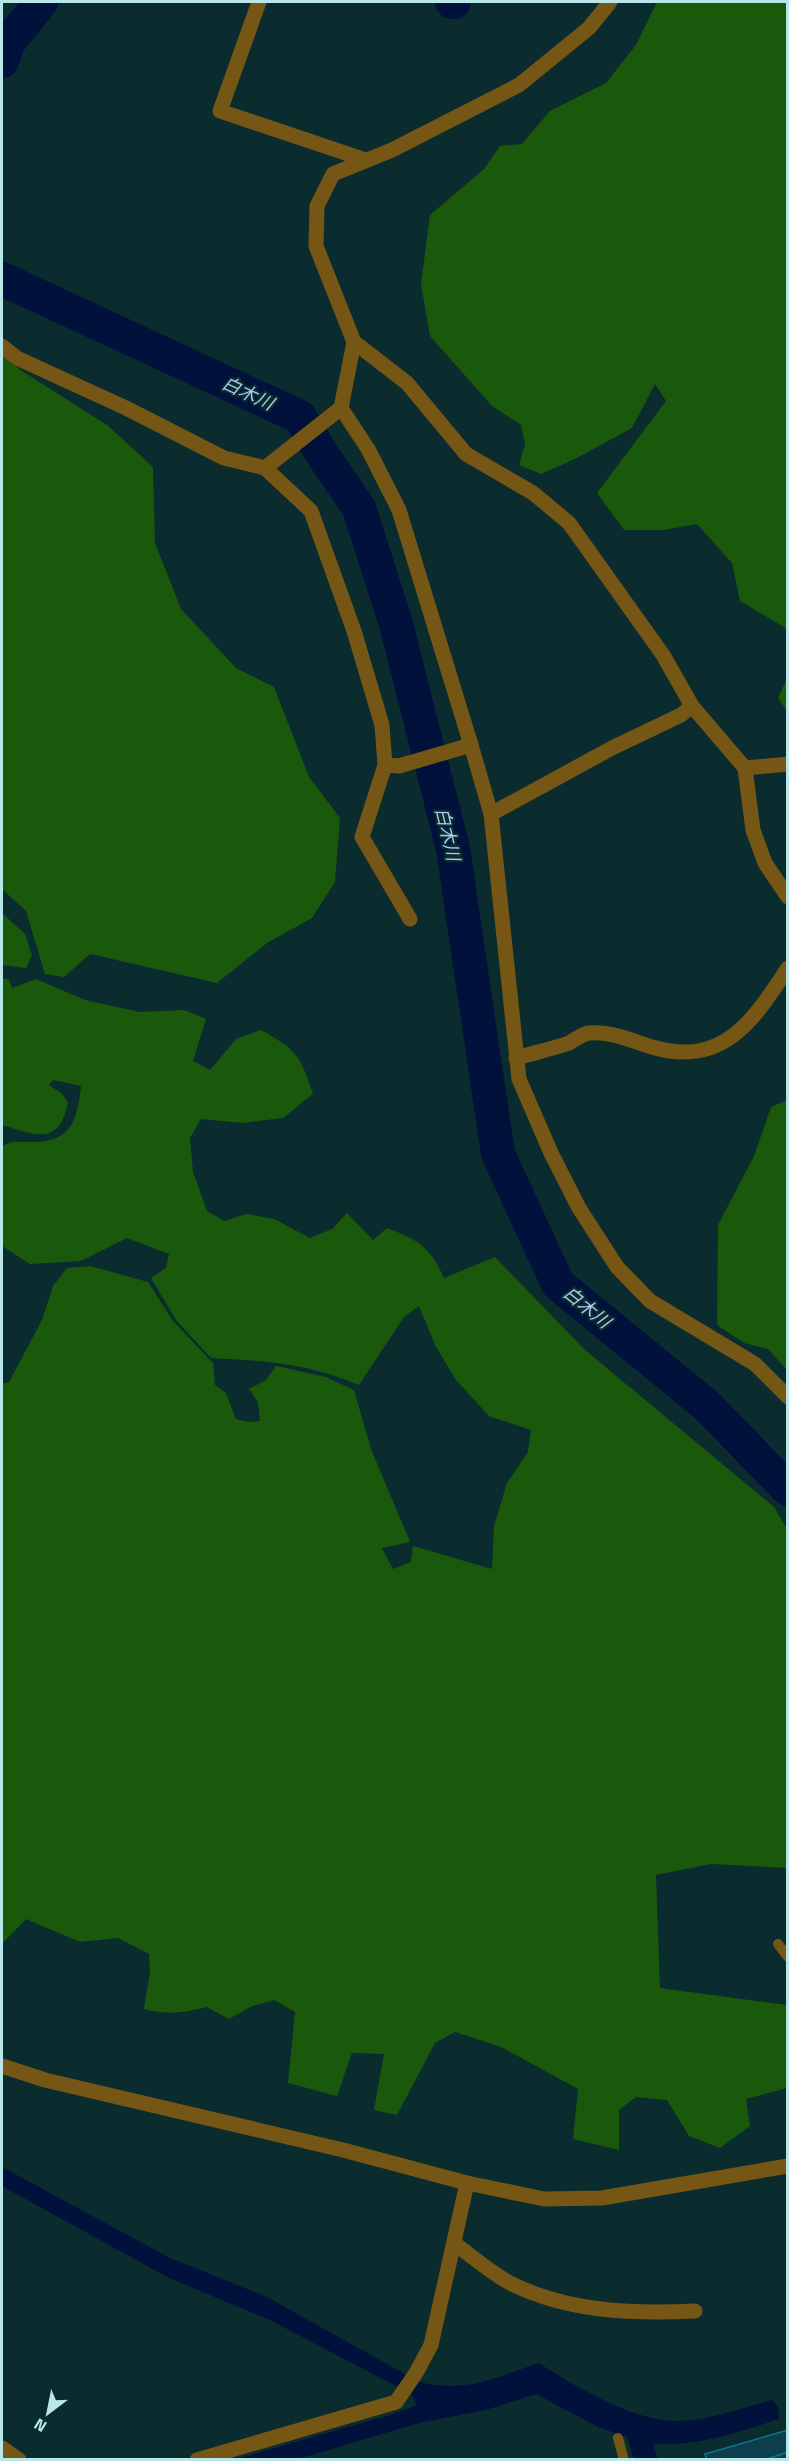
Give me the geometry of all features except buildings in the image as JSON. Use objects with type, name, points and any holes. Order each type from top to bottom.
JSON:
[{"type":"street","points":[[610,2],[589,28],[519,85],[333,174],[316,206],[316,246],[354,342],[407,383],[466,454],[533,494],[569,523],[663,655],[692,706],[745,768],[753,830],[765,863],[788,897]]},
{"type":"street","points":[[259,3],[220,111],[366,160]]},
{"type":"street","points":[[265,468],[341,408],[354,342]]},
{"type":"street","points":[[2,346],[17,358],[126,408],[224,458],[265,468],[311,511],[354,632],[392,766],[362,837],[410,919]]},
{"type":"street","points":[[341,408],[368,449],[399,510],[491,814],[519,1079],[551,1153],[579,1208],[617,1266],[651,1301],[755,1364],[788,1397]]},
{"type":"street","points":[[491,814],[612,748],[681,715],[692,706]]},
{"type":"street","points":[[392,766],[471,745]]},
{"type":"street","points":[[745,768],[788,764]]},
{"type":"street","points":[[516,1058],[569,1042],[588,1033],[608,1034],[670,1053],[688,1054],[719,1044],[742,1029],[762,1008],[788,968]]},
{"type":"street","points":[[2,2066],[45,2080],[343,2150],[467,2183],[544,2199],[602,2198],[788,2166]]},
{"type":"street","points":[[197,2460],[396,2402],[416,2373],[431,2345],[467,2183]]},
{"type":"street","points":[[454,2243],[512,2285],[552,2300],[597,2310],[695,2311]]},
{"type":"street","points":[[2,2448],[19,2460]]},
{"type":"lane","points":[[778,1944],[788,1957]]},
{"type":"lane","points":[[618,2438],[624,2460]]},
{"type":"green space","points":[[657,2],[787,2],[787,629],[740,601],[732,563],[697,524],[664,530],[624,530],[597,493],[666,401],[655,384],[632,428],[575,459],[541,474],[519,465],[525,444],[521,425],[492,406],[430,336],[421,284],[430,215],[484,169],[500,146],[522,144],[550,111],[606,83],[636,45]]},
{"type":"green space","points":[[2,355],[22,371],[107,425],[153,467],[155,543],[181,609],[236,668],[274,687],[309,777],[340,818],[335,882],[312,918],[267,943],[217,983],[90,954],[64,977],[45,974],[26,911],[2,889]]},
{"type":"green space","points":[[787,678],[787,711],[778,698]]},
{"type":"green space","points":[[2,913],[25,934],[32,955],[26,968],[2,965]]},
{"type":"green space","points":[[2,978],[9,980],[12,988],[36,979],[85,1000],[140,1012],[184,1010],[206,1019],[193,1061],[210,1070],[236,1039],[261,1030],[282,1043],[296,1055],[313,1094],[283,1118],[242,1123],[201,1119],[190,1138],[193,1172],[207,1211],[224,1221],[247,1214],[274,1219],[310,1238],[332,1229],[347,1213],[373,1240],[387,1228],[415,1241],[434,1259],[444,1278],[495,1257],[585,1350],[774,1507],[788,1531],[787,1868],[711,1864],[656,1875],[660,1988],[787,2005],[787,2088],[746,2099],[750,2126],[720,2148],[689,2136],[667,2100],[636,2097],[619,2110],[619,2150],[573,2139],[578,2089],[501,2047],[455,2032],[435,2043],[397,2115],[374,2110],[384,2054],[352,2053],[337,2096],[288,2083],[295,2012],[274,2000],[252,2006],[229,2019],[207,2007],[191,2011],[153,2011],[144,2009],[150,1972],[149,1954],[118,1938],[80,1942],[26,1919],[2,1944],[2,1384],[9,1382],[42,1320],[53,1286],[67,1268],[90,1266],[148,1282],[173,1321],[213,1363],[215,1385],[226,1393],[236,1419],[249,1422],[260,1421],[258,1402],[249,1389],[266,1380],[276,1366],[326,1377],[354,1390],[371,1449],[410,1542],[382,1548],[393,1569],[411,1562],[413,1546],[492,1569],[494,1526],[507,1483],[528,1452],[531,1430],[489,1416],[456,1380],[435,1345],[419,1306],[404,1317],[359,1385],[322,1372],[287,1364],[211,1358],[176,1320],[151,1278],[166,1268],[169,1254],[127,1238],[81,1261],[30,1264],[2,1246],[2,1147],[11,1142],[42,1141],[62,1135],[74,1121],[81,1086],[53,1080],[49,1085],[61,1093],[68,1102],[59,1126],[52,1132],[35,1134],[2,1125]]},
{"type":"green space","points":[[787,1100],[787,1370],[768,1349],[744,1343],[717,1325],[718,1225],[754,1156],[771,1107]]},
{"type":"water","points":[[2,2167],[170,2258],[267,2297],[419,2382],[452,2386],[467,2385],[494,2379],[539,2363],[587,2392],[643,2416],[661,2420],[690,2420],[772,2400],[778,2407],[779,2419],[701,2441],[653,2444],[658,2459],[634,2459],[627,2437],[600,2428],[536,2394],[486,2410],[419,2423],[298,2459],[237,2459],[390,2415],[417,2405],[411,2394],[270,2320],[169,2278],[2,2186]]},
{"type":"waterway","name":"白木川","points":[[2,61],[8,43],[41,2]]},
{"type":"waterway","name":"白木川","points":[[2,279],[300,417],[359,508],[396,624],[453,849],[498,1154],[558,1284],[706,1405],[788,1489]]}]
